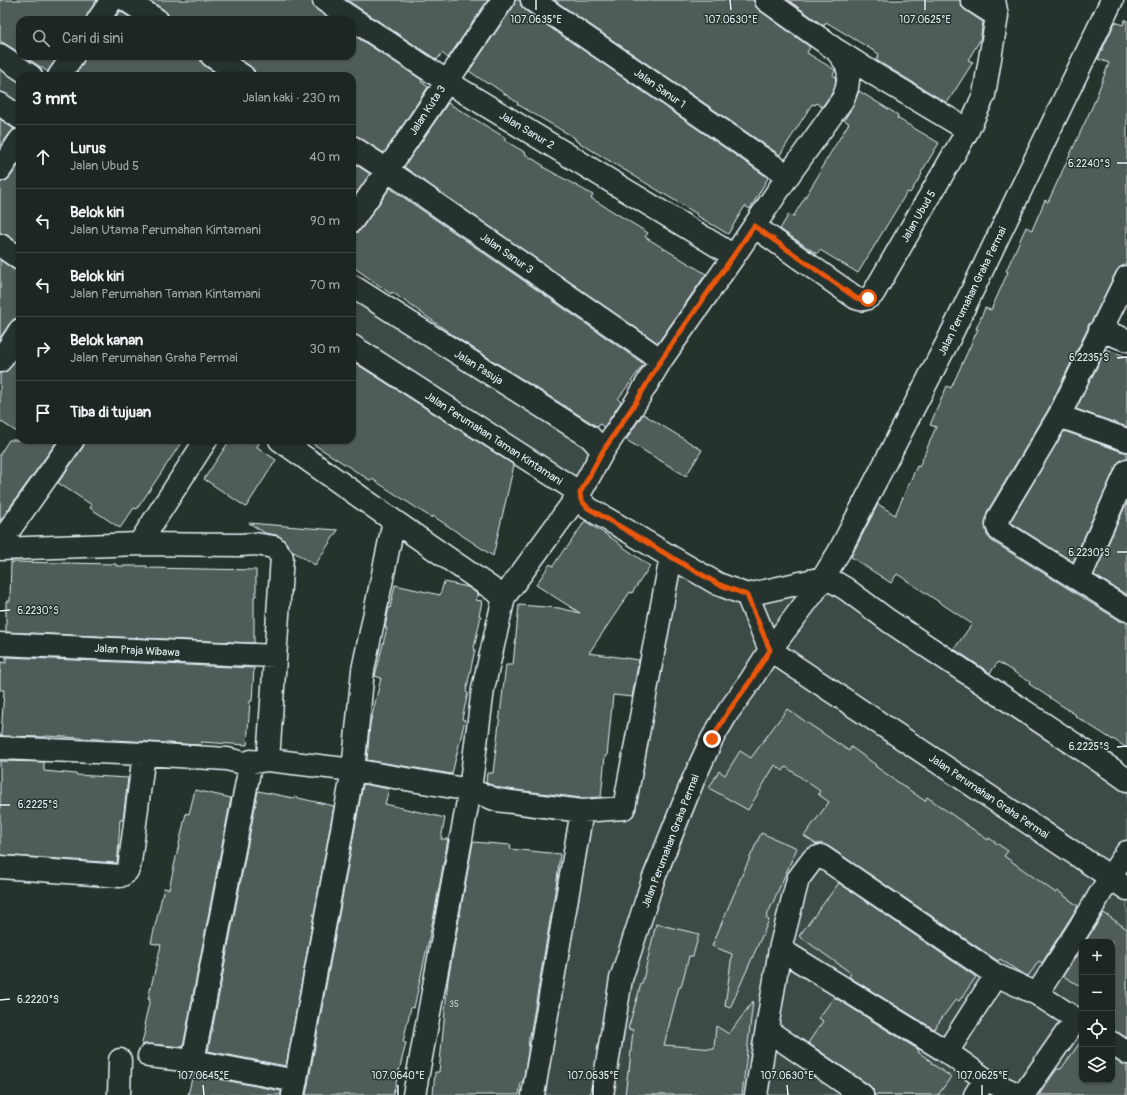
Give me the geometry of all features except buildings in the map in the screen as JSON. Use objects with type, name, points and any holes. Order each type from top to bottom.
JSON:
[{"type":"street","points":[[101,16],[112,0]]},
{"type":"street","points":[[126,0],[151,16]]},
{"type":"street","name":"Jalan Sanur 2","points":[[324,0],[348,16]]},
{"type":"street","name":"Jalan Kuta 3","points":[[356,215],[446,81],[503,0]]},
{"type":"street","name":"Jalan Sanur 1","points":[[532,0],[788,176]]},
{"type":"street","points":[[766,0],[836,50],[968,130]]},
{"type":"street","points":[[972,0],[995,8]]},
{"type":"street","name":"Jalan Perumahan Graha Permai","points":[[602,1095],[621,979],[653,880],[694,778],[712,739],[728,712],[770,650],[814,592],[839,552],[947,343],[1112,0]]},
{"type":"street","name":"Jalan Ubud 5","points":[[754,226],[856,298],[864,300],[873,294],[968,130],[984,95],[995,8]]},
{"type":"street","name":"Jalan Sanur 2","points":[[356,21],[446,81],[734,256]]},
{"type":"street","points":[[414,1095],[470,790],[483,689],[504,597],[580,493],[603,451],[636,402],[661,360],[842,99],[847,88],[849,73],[846,63],[836,50]]},
{"type":"street","points":[[0,56],[25,72]]},
{"type":"street","points":[[63,72],[70,60]]},
{"type":"street","points":[[218,60],[237,72]]},
{"type":"street","points":[[0,104],[16,115]]},
{"type":"street","points":[[0,170],[16,146]]},
{"type":"street","name":"Jalan Sanur 3","points":[[356,150],[661,360]]},
{"type":"street","points":[[0,244],[16,256]]},
{"type":"street","points":[[1127,277],[1059,416],[998,518],[997,525],[999,530],[1127,610]]},
{"type":"street","name":"Jalan Pasuja","points":[[356,289],[590,437],[603,451]]},
{"type":"street","points":[[1100,330],[1127,340]]},
{"type":"street","points":[[0,362],[16,336]]},
{"type":"street","name":"Jalan Perumahan Taman Kintamani","points":[[356,349],[580,493],[581,500],[588,508],[718,584],[747,595]]},
{"type":"street","points":[[1059,416],[1127,440]]},
{"type":"street","points":[[0,543],[70,444]]},
{"type":"street","points":[[140,544],[203,444]]},
{"type":"street","points":[[286,444],[504,597]]},
{"type":"street","points":[[1080,580],[1127,471]]},
{"type":"street","points":[[149,1056],[193,1061],[295,1088],[353,770],[363,670],[394,521]]},
{"type":"street","points":[[0,549],[140,544],[255,544],[274,547],[282,557],[275,656],[259,761],[193,1061]]},
{"type":"street","points":[[0,748],[227,759],[243,763],[259,761],[353,770],[470,790],[497,800],[582,811],[624,808],[671,557]]},
{"type":"street","points":[[770,650],[747,595],[823,578],[846,589],[889,621],[1127,780]]},
{"type":"street","name":"Jalan Praja Wibawa","points":[[0,644],[275,656]]},
{"type":"street","name":"Jalan Perumahan Graha Permai","points":[[770,650],[1119,883]]},
{"type":"street","points":[[0,867],[123,875],[128,870],[130,862],[144,754]]},
{"type":"street","points":[[533,1095],[582,811]]},
{"type":"street","points":[[1037,994],[1087,916],[1119,883],[1127,852]]},
{"type":"street","points":[[756,1095],[780,949],[798,879],[813,859],[822,856],[996,975],[1037,994],[1079,1021],[1023,1095]]},
{"type":"street","points":[[780,949],[947,1052],[980,1087],[1018,1095]]},
{"type":"street","points":[[947,1052],[996,975]]},
{"type":"street","points":[[767,1030],[854,1092]]},
{"type":"street","points":[[1115,1045],[1127,1053]]},
{"type":"street","points":[[119,1095],[120,1060]]},
{"type":"shaded area","points":[[0,55],[16,72],[16,115],[0,104]]},
{"type":"shaded area","points":[[356,289],[603,451],[580,493],[356,349]]},
{"type":"shaded area","points":[[671,557],[747,595],[823,578],[1127,780],[1127,1095],[533,1095],[582,811],[624,808]]},
{"type":"route","points":[[712,739],[728,712],[770,650],[747,595],[718,584],[588,508],[581,500],[580,493],[603,451],[636,402],[653,372],[754,226],[859,300],[868,298]]}]
